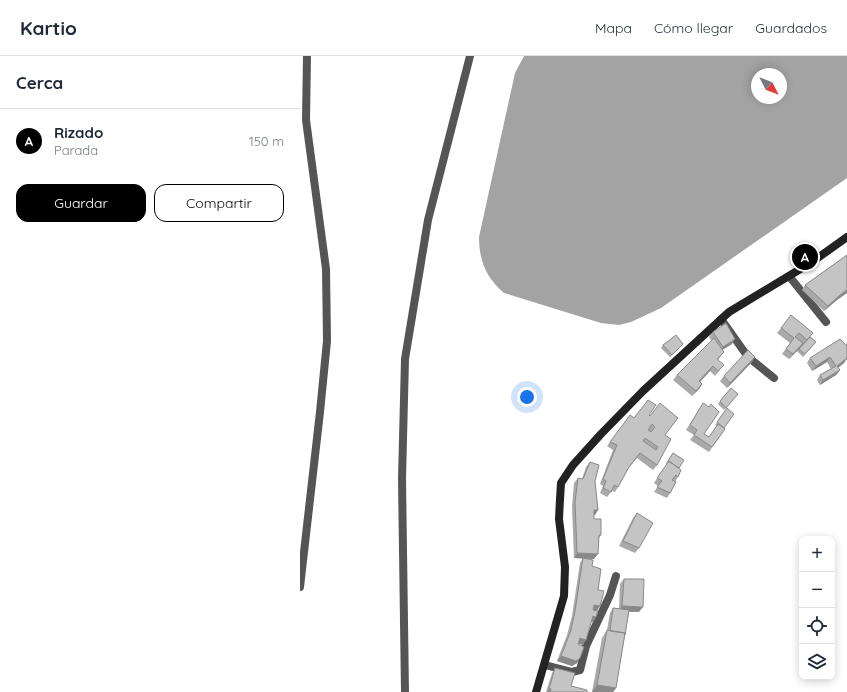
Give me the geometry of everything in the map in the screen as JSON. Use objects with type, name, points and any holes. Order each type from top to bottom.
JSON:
[{"type":"main road","points":[[536,692],[564,596],[565,567],[559,520],[561,483],[572,465],[643,391],[729,312],[812,262],[847,237]]},
{"type":"street","points":[[300,587],[327,341],[326,269],[306,120],[307,56]]},
{"type":"street","points":[[405,692],[402,479],[405,359],[428,220],[470,56]]},
{"type":"street","points":[[789,276],[826,322]]},
{"type":"street","points":[[721,319],[748,357],[774,378]]},
{"type":"street","points":[[545,665],[572,672],[580,670],[586,646],[610,595],[616,576]]},
{"type":"shaded area","points":[[524,56],[847,56],[847,178],[661,308],[631,322],[619,325],[601,323],[504,293],[488,275],[480,253],[479,237],[515,73]]},
{"type":"building","points":[[847,255],[847,290],[828,306],[805,285]]},
{"type":"building","points":[[791,315],[813,333],[807,340],[799,333],[795,337],[803,343],[793,354],[786,349],[794,338],[781,328]]},
{"type":"building","points":[[726,323],[735,339],[723,347],[713,332]]},
{"type":"building","points":[[676,335],[683,344],[672,355],[663,345]]},
{"type":"building","points":[[810,337],[816,342],[805,354],[799,349]]},
{"type":"building","points":[[714,338],[724,352],[717,359],[724,365],[718,371],[713,366],[699,381],[702,384],[696,391],[677,375]]},
{"type":"building","points":[[840,339],[847,346],[847,358],[837,366],[840,370],[823,380],[820,375],[836,366],[830,357],[816,366],[810,358]]},
{"type":"building","points":[[748,350],[755,357],[730,383],[724,376]]},
{"type":"building","points":[[731,388],[738,394],[726,408],[720,401]]},
{"type":"building","points":[[648,400],[656,405],[649,415],[650,416],[660,403],[678,418],[665,435],[671,439],[657,465],[640,453],[629,467],[618,487],[614,485],[611,492],[603,488],[606,481],[603,479],[617,445],[610,442],[630,415],[634,418]],"holes":[[[652,424],[655,427],[651,432],[648,430]],[[645,438],[658,447],[656,450],[643,441]]]},
{"type":"building","points":[[703,403],[709,407],[711,404],[719,412],[704,434],[709,437],[718,424],[725,429],[712,447],[694,435],[697,430],[690,425]]},
{"type":"building","points":[[727,408],[734,414],[724,428],[717,422]]},
{"type":"building","points":[[673,453],[684,460],[679,468],[668,461]]},
{"type":"building","points":[[669,461],[681,470],[678,477],[676,475],[672,480],[676,482],[670,493],[657,487],[662,481],[657,478]]},
{"type":"building","points":[[590,462],[599,465],[595,481],[598,510],[594,510],[594,519],[601,519],[601,535],[599,535],[598,554],[577,553],[575,502],[578,478],[583,479]]},
{"type":"building","points":[[637,513],[653,523],[639,548],[623,541]]},
{"type":"building","points":[[583,558],[593,560],[592,566],[601,569],[598,590],[604,591],[600,606],[594,605],[593,610],[598,611],[596,617],[593,616],[586,640],[580,638],[578,644],[584,647],[580,658],[576,661],[561,656],[571,630]]},
{"type":"building","points":[[624,579],[644,579],[643,607],[622,606]]},
{"type":"building","points":[[613,608],[629,610],[625,635],[625,633],[610,631]]},
{"type":"building","points":[[607,630],[625,633],[616,688],[597,685]]},
{"type":"building","points":[[555,668],[575,673],[571,686],[587,690],[587,692],[550,692],[551,689],[549,689]]},
{"type":"place","name":"Rizado","points":[[805,257]]}]
